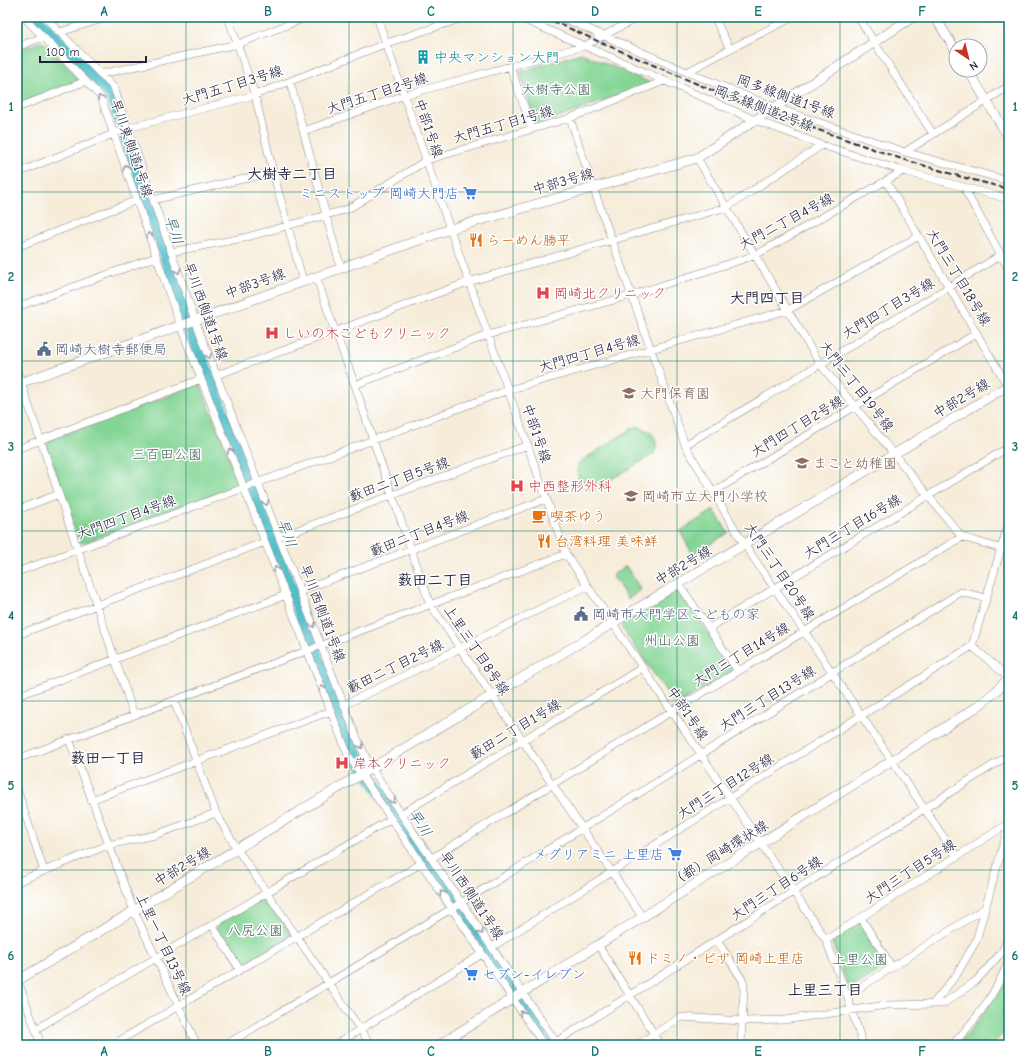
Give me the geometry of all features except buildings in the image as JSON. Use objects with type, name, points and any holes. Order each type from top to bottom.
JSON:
[{"type":"street","name":"早川東側道1号線","points":[[24,17],[101,97],[180,325],[244,488]]},
{"type":"street","name":"早川西側道1号線","points":[[45,17],[114,88],[195,320],[356,736],[372,768],[401,814],[557,1043]]},
{"type":"street","points":[[60,32],[109,17]]},
{"type":"street","points":[[228,17],[255,95],[273,172],[303,281]]},
{"type":"street","points":[[101,74],[238,44],[307,17]]},
{"type":"street","name":"中部1号線","points":[[378,17],[468,282],[566,554],[826,940],[852,1010],[863,1045]]},
{"type":"street","name":"大門五丁目3号線","points":[[114,134],[128,128],[255,95],[386,43],[466,17]]},
{"type":"street","name":"岡多線側道2号線","points":[[518,17],[755,120],[822,145],[903,172],[1009,199]]},
{"type":"street","name":"岡多線側道1号線","points":[[562,17],[687,72],[774,107],[905,152],[1009,181]]},
{"type":"street","name":"大門五丁目2号線","points":[[304,131],[405,95],[584,46],[639,17]]},
{"type":"street","points":[[714,17],[730,49]]},
{"type":"street","points":[[687,72],[793,17]]},
{"type":"street","points":[[858,17],[933,134]]},
{"type":"street","name":"中部3号線","points":[[19,383],[450,229],[697,158],[913,17]]},
{"type":"street","points":[[935,17],[948,38]]},
{"type":"street","points":[[17,48],[43,37]]},
{"type":"street","points":[[510,66],[532,129]]},
{"type":"street","points":[[973,78],[1009,138]]},
{"type":"street","name":"大門五丁目1号線","points":[[171,252],[243,238],[348,209],[427,160],[570,118],[664,81]]},
{"type":"street","points":[[17,108],[86,82]]},
{"type":"street","points":[[290,82],[341,268]]},
{"type":"street","points":[[905,152],[1009,86]]},
{"type":"street","name":"大門三丁目20号線","points":[[570,118],[593,187],[686,445],[744,544],[957,857]]},
{"type":"street","points":[[17,173],[114,134]]},
{"type":"street","points":[[216,375],[468,282],[727,207],[822,145]]},
{"type":"street","name":"大門三丁目19号線","points":[[697,158],[820,364],[962,537]]},
{"type":"street","points":[[153,200],[273,172]]},
{"type":"street","name":"大門二丁目4号線","points":[[355,385],[488,335],[632,295],[756,255],[903,172]]},
{"type":"street","name":"大門三丁目18号線","points":[[886,181],[1009,386]]},
{"type":"street","points":[[964,188],[1009,270]]},
{"type":"street","points":[[17,247],[137,200]]},
{"type":"street","name":"大門四丁目4号線","points":[[17,572],[508,390],[788,310],[919,236]]},
{"type":"street","name":"大門四丁目3号線","points":[[686,445],[1001,255]]},
{"type":"street","points":[[17,307],[156,257]]},
{"type":"street","name":"上里三丁目8号線","points":[[316,276],[430,604],[642,918]]},
{"type":"street","name":"大門四丁目2号線","points":[[713,492],[977,333]]},
{"type":"street","points":[[17,371],[19,383],[41,440],[134,715]]},
{"type":"street","points":[[17,449],[201,379]]},
{"type":"street","name":"中部2号線","points":[[17,980],[1009,386]]},
{"type":"street","name":"藪田二丁目5号線","points":[[279,537],[528,445]]},
{"type":"street","name":"大門三丁目16号線","points":[[709,628],[1009,447]]},
{"type":"street","points":[[244,488],[348,755],[544,1045]]},
{"type":"street","points":[[17,510],[59,494]]},
{"type":"street","name":"藪田二丁目4号線","points":[[300,591],[546,499]]},
{"type":"street","points":[[1009,522],[972,646],[1009,678]]},
{"type":"street","points":[[962,537],[1009,551]]},
{"type":"street","name":"大門三丁目14号線","points":[[432,858],[804,631],[962,537]]},
{"type":"street","points":[[17,635],[265,542]]},
{"type":"street","points":[[17,759],[566,554]]},
{"type":"street","points":[[679,584],[738,671]]},
{"type":"street","name":"藪田二丁目2号線","points":[[344,705],[587,586]]},
{"type":"street","name":"大門三丁目13号線","points":[[225,1045],[462,903],[961,592],[986,598]]},
{"type":"street","points":[[17,696],[286,596]]},
{"type":"street","name":"大門三丁目12号線","points":[[492,947],[972,646]]},
{"type":"street","name":"藪田二丁目1号線","points":[[401,814],[642,668]]},
{"type":"street","name":"（都）岡崎環状線","points":[[439,1045],[977,707],[1009,678]]},
{"type":"street","points":[[174,701],[216,813],[237,849],[371,1045]]},
{"type":"street","points":[[91,800],[331,711]]},
{"type":"street","name":"上里一丁目13号線","points":[[69,739],[134,911],[197,1045]]},
{"type":"street","name":"大門三丁目6号線","points":[[557,1043],[630,995],[1009,755]]},
{"type":"street","points":[[17,789],[44,871]]},
{"type":"street","points":[[17,882],[108,845],[155,835],[216,813]]},
{"type":"street","points":[[36,1030],[391,819]]},
{"type":"street","points":[[933,1004],[957,974],[976,941],[1009,824]]},
{"type":"street","name":"大門三丁目5号線","points":[[826,940],[1009,824]]},
{"type":"street","points":[[112,1045],[422,864]]},
{"type":"street","points":[[847,996],[985,908]]},
{"type":"street","points":[[861,918],[892,966]]},
{"type":"street","points":[[212,925],[240,970]]},
{"type":"street","points":[[637,1045],[681,1017],[742,1020],[784,1020],[887,1005],[944,1003],[976,982],[1002,952],[1009,935]]},
{"type":"street","points":[[717,940],[743,981],[744,989],[741,1045]]},
{"type":"street","points":[[598,945],[661,1045]]},
{"type":"street","points":[[335,1045],[482,954]]},
{"type":"street","points":[[952,1045],[985,1004],[999,982],[1009,958]]},
{"type":"street","points":[[17,980],[41,1045]]},
{"type":"green space","points":[[40,42],[44,43],[78,78],[77,81],[17,104],[17,51]]},
{"type":"green space","name":"大樹寺公園","points":[[581,53],[651,83],[566,115],[536,124],[520,72]]},
{"type":"green space","name":"三百田公園","points":[[197,385],[201,386],[239,484],[83,543],[79,541],[46,444],[47,441]]},
{"type":"green space","points":[[636,426],[650,432],[655,439],[656,448],[654,454],[595,489],[582,484],[578,477],[578,463]]},
{"type":"green space","points":[[714,510],[728,533],[693,555],[680,531]]},
{"type":"green space","points":[[626,566],[641,590],[628,599],[612,575]]},
{"type":"green space","name":"州山公園","points":[[679,590],[733,669],[731,672],[675,704],[622,628],[623,622]]},
{"type":"green space","name":"八尻公園","points":[[264,897],[292,935],[291,937],[242,965],[238,964],[216,928],[217,925]]},
{"type":"green space","name":"上里公園","points":[[860,922],[888,963],[887,966],[849,989],[832,940]]},
{"type":"green space","points":[[1009,968],[1009,1027],[992,1045],[956,1045],[972,1028],[986,1009]]},
{"type":"waterway","name":"早川","points":[[35,17],[112,95],[185,315],[351,744],[362,764],[551,1045]]},
{"type":"railway","points":[[544,17],[744,104],[899,158],[1009,189]]},
{"type":"place","name":"中央マンション大門","points":[[423,57]]},
{"type":"place","name":"ミニストップ 岡崎大門店","points":[[470,193]]},
{"type":"place","name":"らーめん勝平","points":[[476,240]]},
{"type":"place","name":"岡崎北クリニック","points":[[543,293]]},
{"type":"place","name":"しいの木こどもクリニック","points":[[272,333]]},
{"type":"place","name":"岡崎大樹寺郵便局","points":[[44,349]]},
{"type":"place","name":"大門保育園","points":[[629,393]]},
{"type":"place","name":"まこと幼稚園","points":[[802,463]]},
{"type":"place","name":"中西整形外科","points":[[517,486]]},
{"type":"place","name":"岡崎市立大門小学校","points":[[631,496]]},
{"type":"place","name":"喫茶ゆう","points":[[539,516]]},
{"type":"place","name":"台湾料理 美味鮮","points":[[544,541]]},
{"type":"place","name":"岡崎市大門学区こどもの家","points":[[581,614]]},
{"type":"place","name":"岸本クリニック","points":[[342,763]]},
{"type":"place","name":"メグリアミニ 上里店","points":[[675,854]]},
{"type":"place","name":"ドミノ・ピザ 岡崎上里店","points":[[635,958]]},
{"type":"place","name":"セブン-イレブン","points":[[471,974]]},
{"type":"district","name":"大樹寺二丁目","points":[[292,174]]},
{"type":"district","name":"大門四丁目","points":[[767,298]]},
{"type":"district","name":"薮田二丁目","points":[[435,580]]},
{"type":"district","name":"薮田一丁目","points":[[108,758]]},
{"type":"district","name":"上里三丁目","points":[[825,990]]}]
